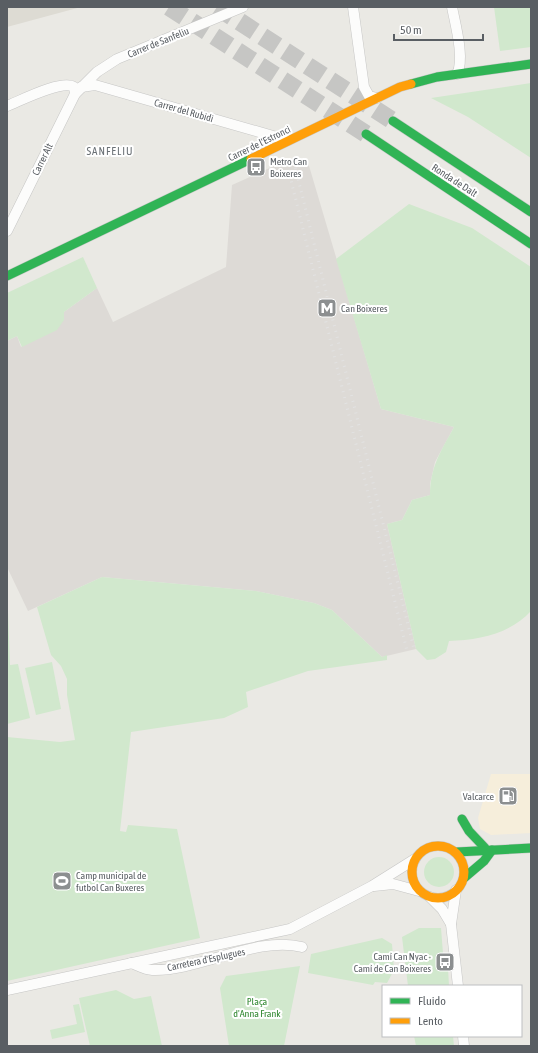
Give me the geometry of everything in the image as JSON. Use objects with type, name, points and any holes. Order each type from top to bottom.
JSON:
[{"type":"main road","name":"Carrer de l'Estronci","points":[[7,276],[236,167],[288,140],[377,98],[415,82],[457,74],[531,64]]},
{"type":"main road","name":"Ronda de Dalt","points":[[393,121],[531,212]]},
{"type":"main road","name":"Ronda de Dalt","points":[[366,134],[531,244]]},
{"type":"main road","points":[[462,819],[488,849]]},
{"type":"main road","points":[[488,849],[484,860],[464,878],[456,890],[445,897],[430,897],[419,891],[415,885],[412,876],[412,867],[415,859],[423,850],[430,846],[445,846],[457,852],[488,849],[531,848]]},
{"type":"main road","points":[[457,852],[464,865],[464,878]]},
{"type":"street","name":"Carrer de Sanfeliu","points":[[78,91],[104,66],[117,59],[243,7]]},
{"type":"street","points":[[354,7],[364,87],[369,96],[377,98]]},
{"type":"street","points":[[452,7],[460,66],[457,74]]},
{"type":"street","points":[[7,106],[40,92],[68,84],[78,91]]},
{"type":"street","name":"Carrer del Rubidi","points":[[78,91],[88,85],[96,85],[288,140]]},
{"type":"street","name":"Carrer Alt","points":[[7,231],[78,91]]},
{"type":"street","points":[[7,268],[21,269]]},
{"type":"street","name":"Carretera d'Esplugues","points":[[7,990],[290,929],[372,886],[415,859]]},
{"type":"street","name":"Carretera d'Esplugues","points":[[372,886],[393,884],[419,891]]},
{"type":"street","points":[[456,890],[451,924],[458,985]]},
{"type":"street","points":[[430,897],[442,909],[451,924]]},
{"type":"street","name":"Carretera d'Esplugues","points":[[131,963],[151,970],[190,965],[237,953],[282,944],[298,945],[290,929]]},
{"type":"street","points":[[277,933],[282,944]]},
{"type":"shaded area","points":[[7,7],[81,7],[7,27]]},
{"type":"shaded area","points":[[307,159],[381,409],[454,427],[435,462],[430,484],[430,495],[412,500],[402,520],[387,524],[416,649],[382,657],[332,610],[314,603],[256,591],[102,577],[28,611],[7,567],[7,341],[17,336],[21,347],[64,312],[97,288],[113,322],[226,267],[232,185],[274,166],[278,167]]},
{"type":"shaded area","name":"Valcarce","points":[[491,774],[531,774],[531,833],[491,835],[480,829],[478,818]]},
{"type":"green space","points":[[494,7],[531,7],[531,47],[500,51]]},
{"type":"green space","points":[[531,83],[531,158],[468,117],[431,98]]},
{"type":"green space","points":[[409,204],[472,228],[531,267],[531,611],[523,619],[504,630],[483,637],[449,641],[446,652],[435,659],[427,660],[416,649],[387,524],[402,520],[412,500],[430,495],[430,485],[434,468],[454,427],[381,409],[336,259]]},
{"type":"green space","points":[[83,257],[97,288],[64,312],[64,320],[57,330],[22,347],[17,336],[7,341],[7,293]]},
{"type":"green space","points":[[102,577],[256,591],[314,603],[332,610],[382,657],[387,655],[387,660],[308,671],[246,692],[248,707],[224,718],[131,732],[120,831],[126,832],[128,825],[177,829],[200,938],[7,981],[7,737],[60,742],[75,740],[67,695],[67,679],[61,666],[51,655],[37,607]]},
{"type":"green space","points":[[7,584],[10,665],[18,664],[30,718],[7,724]]},
{"type":"green space","points":[[52,662],[61,709],[36,715],[25,668]]},
{"type":"green space","points":[[439,857],[450,861],[454,872],[450,883],[439,887],[428,883],[424,872],[428,861]]},
{"type":"green space","points":[[419,928],[441,928],[444,966],[448,968],[449,985],[408,985],[402,937]]},
{"type":"green space","points":[[382,938],[392,944],[394,970],[387,983],[375,982],[373,985],[308,973],[311,954]]},
{"type":"green space","name":"Plaça d'Anna Frank","points":[[300,966],[284,1046],[229,1046],[220,988],[226,976]]},
{"type":"green space","points":[[116,990],[134,999],[151,996],[162,1046],[90,1046],[79,998]]},
{"type":"green space","points":[[79,1004],[85,1032],[52,1039],[50,1030],[77,1024],[73,1005]]},
{"type":"green space","points":[[414,1037],[453,1037],[454,1046],[416,1046]]},
{"type":"tunnel","points":[[169,7],[366,134]]},
{"type":"tunnel","points":[[217,7],[393,121]]},
{"type":"railway","points":[[294,162],[414,649]]},
{"type":"railway","points":[[287,164],[407,651]]},
{"type":"traffic: fast","points":[[411,84],[437,77],[531,64]]},
{"type":"traffic: fast","points":[[393,121],[531,212]]},
{"type":"traffic: fast","points":[[366,134],[531,244]]},
{"type":"traffic: fast","points":[[7,276],[251,159]]},
{"type":"traffic: fast","points":[[462,819],[469,831],[485,848]]},
{"type":"traffic: fast","points":[[457,852],[531,848]]},
{"type":"traffic: fast","points":[[464,878],[484,861],[492,850]]},
{"type":"traffic: slow","points":[[251,159],[400,87],[411,84]]},
{"type":"traffic: slow","points":[[433,846],[443,846],[457,853],[464,867],[464,872],[464,877],[457,891],[443,898],[433,898],[423,894],[416,887],[412,877],[412,867],[416,857],[423,850],[433,846]]},
{"type":"place","name":"Metro Can Boixeres","points":[[256,167]]},
{"type":"place","name":"Can Boixeres","points":[[327,308]]},
{"type":"place","name":"Valcarce","points":[[508,796]]},
{"type":"place","name":"Camp municipal de futbol Can Buxeres","points":[[62,881]]},
{"type":"place","name":"Camí Can Nyac - Camí de Can Boixeres","points":[[445,962]]},
{"type":"district","name":"SANFELIU","points":[[110,151]]}]
